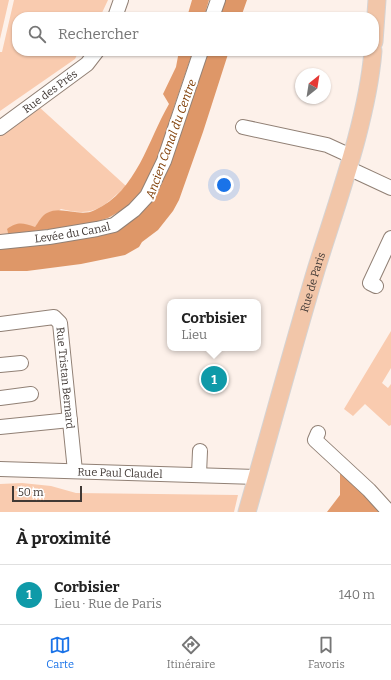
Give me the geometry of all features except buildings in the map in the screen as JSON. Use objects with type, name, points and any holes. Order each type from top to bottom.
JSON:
[{"type":"main road","points":[[376,12],[377,0]]},
{"type":"main road","name":"Rue de Paris","points":[[247,512],[349,162],[366,99],[372,56]]},
{"type":"street","points":[[117,12],[121,0]]},
{"type":"street","points":[[214,12],[218,0]]},
{"type":"street","name":"Rue des Prés","points":[[0,128],[87,64],[93,56]]},
{"type":"street","name":"Levée du Canal","points":[[0,242],[49,238],[114,225],[134,210],[147,196],[164,161],[199,56]]},
{"type":"street","points":[[243,127],[327,145],[349,162],[391,188]]},
{"type":"street","points":[[376,286],[370,283],[391,238]]},
{"type":"street","name":"Rue Tristan Bernard","points":[[0,324],[54,317],[60,323],[75,472]]},
{"type":"street","points":[[0,365],[21,363]]},
{"type":"street","points":[[0,398],[31,394]]},
{"type":"street","points":[[0,427],[70,420]]},
{"type":"street","points":[[318,433],[315,440],[369,490],[389,512]]},
{"type":"street","points":[[199,474],[200,451]]},
{"type":"street","name":"Rue Paul Claudel","points":[[0,469],[257,477]]},
{"type":"shaded area","points":[[0,0],[9,0],[0,39]]},
{"type":"shaded area","points":[[14,0],[108,0],[102,12],[12,12],[12,56],[76,56],[75,59],[0,111],[0,52],[2,52]]},
{"type":"shaded area","points":[[192,0],[209,0],[205,12],[188,12]]},
{"type":"shaded area","points":[[178,56],[191,56],[158,161],[144,193],[124,209],[108,218],[86,225],[8,234],[7,229],[14,225],[24,224],[35,227],[43,215],[53,211],[59,210],[83,213],[95,210],[109,201],[121,190],[131,178],[140,163],[169,104],[163,94],[176,67]]},
{"type":"shaded area","points":[[38,106],[126,186],[104,205],[97,209],[82,212],[61,209],[35,227],[7,229],[8,234],[0,235],[0,133]]},
{"type":"shaded area","points":[[391,331],[391,368],[382,383],[388,388],[391,384],[391,425],[389,426],[365,404],[353,416],[344,409]]},
{"type":"shaded area","points":[[340,470],[383,512],[327,512],[340,495]]},
{"type":"shaded area","points":[[22,483],[51,486],[76,493],[238,495],[234,512],[0,512],[0,484]]},
{"type":"water","points":[[222,0],[247,0],[243,12],[218,12]]},
{"type":"water","name":"Ancien Canal du Centre","points":[[202,56],[227,56],[179,200],[173,211],[158,230],[142,242],[139,247],[125,255],[81,264],[27,271],[0,271],[0,246],[136,214]]},
{"type":"place","name":"Corbisier","points":[[214,379]]}]
